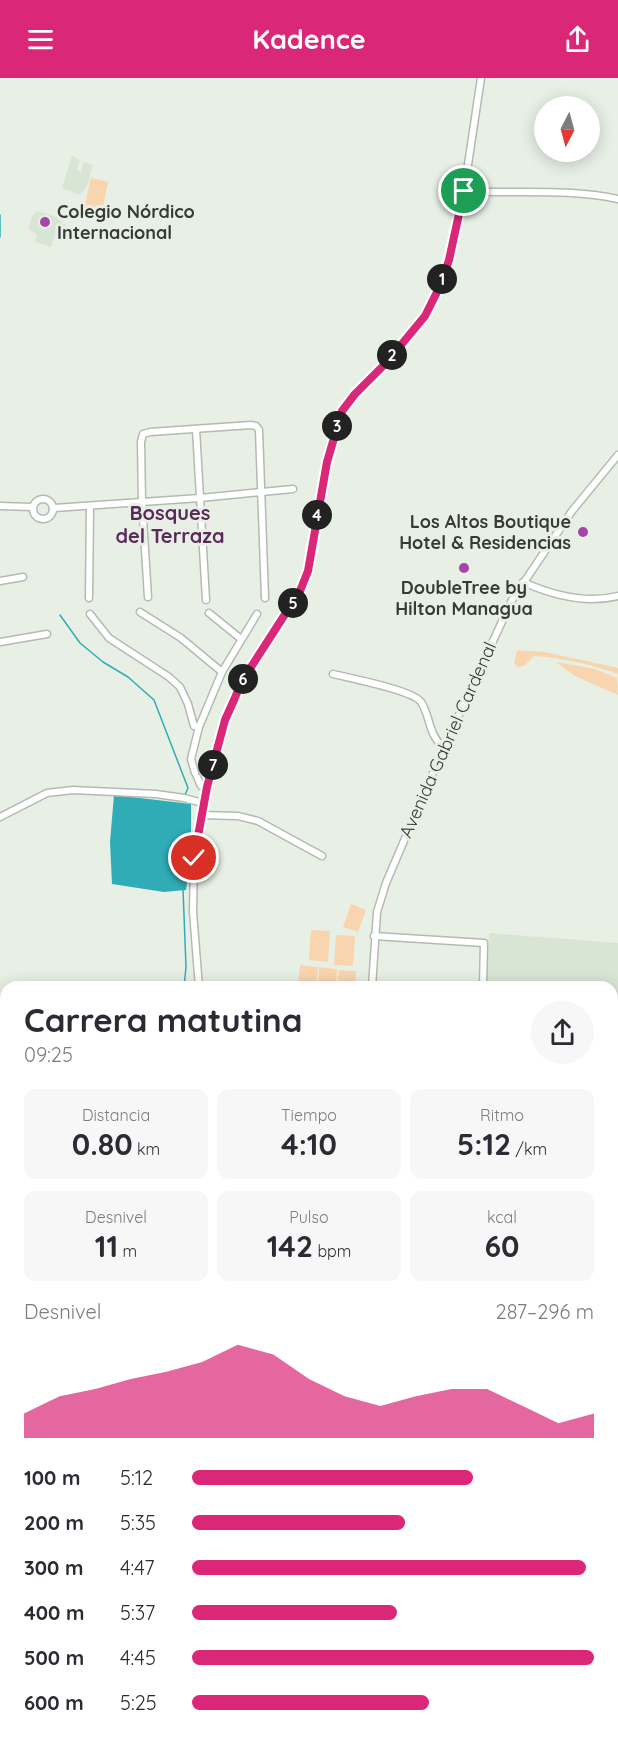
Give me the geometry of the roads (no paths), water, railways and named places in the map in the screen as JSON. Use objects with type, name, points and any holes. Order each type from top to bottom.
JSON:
[{"type":"street","points":[[199,981],[192,886],[203,803],[225,720],[242,681],[300,591],[308,571],[327,462],[342,411],[425,316],[440,286],[449,260],[464,191],[481,78]]},
{"type":"street","points":[[464,191],[553,192],[603,196],[618,200]]},
{"type":"street","points":[[148,597],[142,503],[141,442],[143,434],[256,426],[259,430],[265,598]]},
{"type":"street","points":[[196,429],[206,600]]},
{"type":"street","name":"Avenida Gabriel Cardenal","points":[[372,981],[377,912],[386,883],[444,747],[512,600],[572,511],[618,455]]},
{"type":"street","points":[[54,508],[142,503],[293,489]]},
{"type":"street","points":[[46,498],[54,508],[50,517],[40,519],[35,516],[32,507],[35,501],[46,498]]},
{"type":"street","points":[[89,598],[90,506]]},
{"type":"street","points":[[0,507],[32,507]]},
{"type":"street","points":[[0,582],[23,577]]},
{"type":"street","points":[[523,582],[536,588],[579,598],[603,599],[618,596]]},
{"type":"street","points":[[140,612],[181,638],[222,672]]},
{"type":"street","points":[[209,613],[241,639]]},
{"type":"street","points":[[90,614],[109,638],[169,677],[180,687],[194,726],[199,727]]},
{"type":"street","points":[[207,787],[201,786],[191,759],[199,727],[222,672],[257,614]]},
{"type":"street","points":[[0,642],[47,634]]},
{"type":"street","points":[[333,674],[417,697],[422,704],[433,735],[444,747]]},
{"type":"street","points":[[0,817],[46,793],[73,790],[156,794],[203,803]]},
{"type":"street","points":[[201,815],[238,816],[258,821],[322,856]]},
{"type":"street","points":[[374,936],[484,943],[483,981]]},
{"type":"water","points":[[114,795],[191,804],[191,849],[186,890],[164,892],[112,884],[110,842]]},
{"type":"waterway","points":[[0,215],[0,237]]},
{"type":"waterway","points":[[60,615],[80,643],[103,662],[128,677],[154,700],[188,788],[185,795]]},
{"type":"waterway","points":[[183,889],[185,981]]},
{"type":"place","name":"Colegio Nórdico Internacional","points":[[45,222]]},
{"type":"place","name":"Los Altos Boutique Hotel & Residencias","points":[[583,532]]},
{"type":"place","name":"DoubleTree by Hilton Managua","points":[[464,568]]},
{"type":"district","name":"Bosques del Terraza","points":[[170,524]]}]
